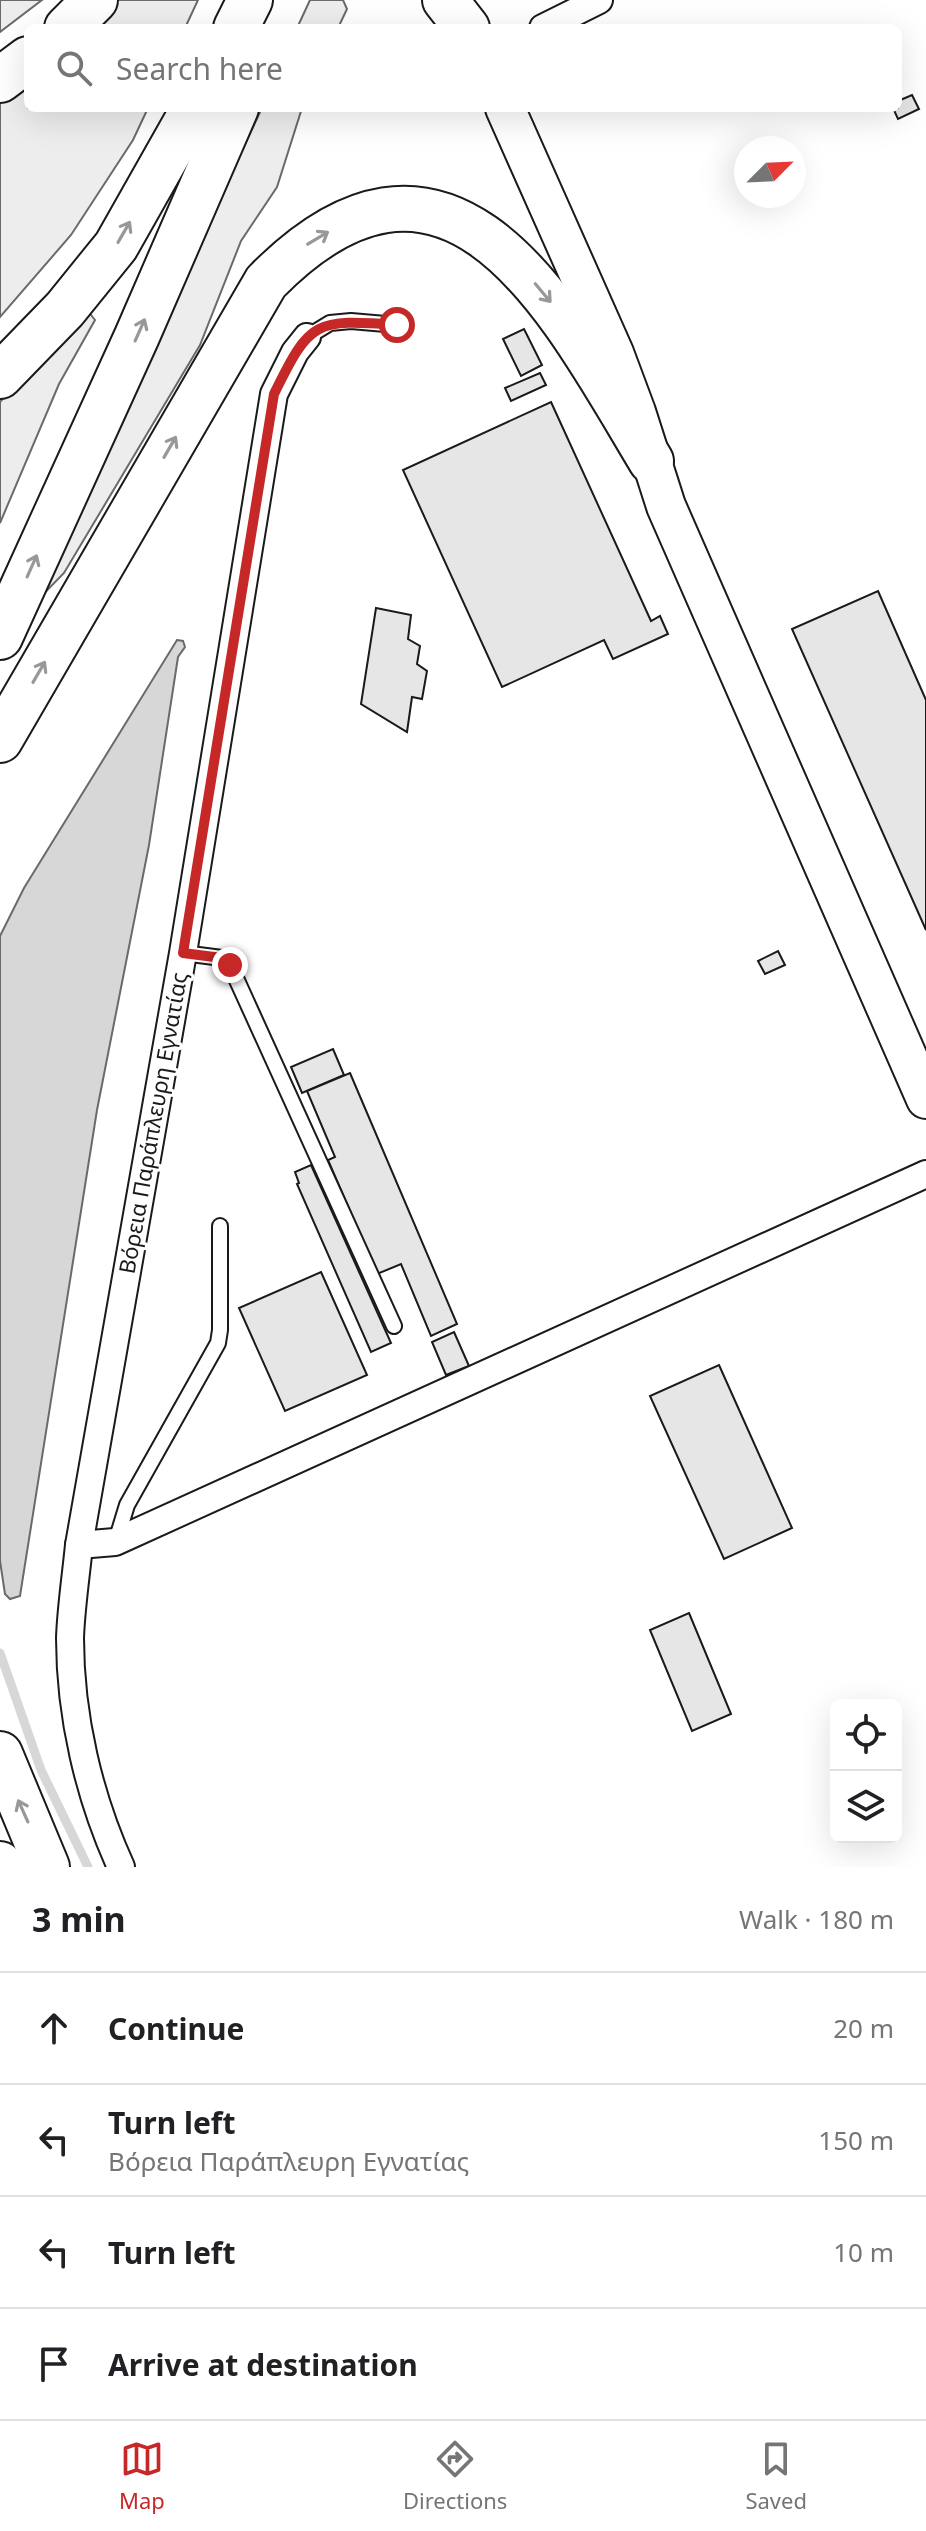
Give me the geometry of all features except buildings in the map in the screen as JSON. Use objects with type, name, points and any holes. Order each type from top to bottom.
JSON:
[{"type":"highway","points":[[71,24],[95,0]]},
{"type":"highway","points":[[238,24],[250,0]]},
{"type":"highway","points":[[269,24],[278,0]]},
{"type":"highway","points":[[445,0],[465,24]]},
{"type":"highway","points":[[0,80],[24,62]]},
{"type":"highway","points":[[0,376],[65,309],[116,246],[192,112]]},
{"type":"highway","points":[[0,637],[137,336],[234,112]]},
{"type":"highway","points":[[0,740],[266,282],[294,253],[357,217],[385,210],[420,209],[445,216],[479,232],[509,254],[574,333],[651,461]]},
{"type":"highway","points":[[0,1754],[47,1867]]},
{"type":"street","points":[[461,0],[467,24]]},
{"type":"street","points":[[551,24],[599,0]]},
{"type":"street","points":[[507,112],[614,353],[666,506],[926,1099]]},
{"type":"street","name":"Βόρεια Παράπλευρη Εγνατίας","points":[[121,1867],[102,1825],[83,1751],[73,1694],[70,1637],[79,1545],[183,953],[274,394],[295,352],[307,337]]},
{"type":"street","points":[[79,1545],[115,1542],[926,1174]]},
{"type":"lane","points":[[307,337],[330,323],[351,321],[397,325]]},
{"type":"lane","points":[[183,953],[222,958],[230,965],[394,1326]]},
{"type":"lane","points":[[115,1542],[127,1505],[218,1343],[220,1226]]},
{"type":"shaded area","points":[[0,0],[42,0],[0,32]]},
{"type":"shaded area","points":[[115,0],[198,0],[187,24],[89,24]]},
{"type":"shaded area","points":[[310,0],[343,0],[347,9],[340,24],[299,24]]},
{"type":"shaded area","points":[[24,78],[24,112],[146,112],[133,140],[71,235],[0,317],[0,97]]},
{"type":"shaded area","points":[[260,112],[301,112],[277,187],[241,241],[200,345],[64,573],[24,614]]},
{"type":"shaded area","points":[[84,306],[95,320],[59,384],[0,523],[0,402]]},
{"type":"shaded area","points":[[177,640],[183,641],[185,647],[178,657],[149,845],[97,1110],[20,1596],[10,1599],[5,1594],[0,1561],[0,936],[24,888]]},
{"type":"waterway","points":[[0,1653],[41,1770],[88,1867]]},
{"type":"route","points":[[230,965],[222,958],[211,955],[183,953],[274,394],[295,352],[307,337],[330,323],[351,321],[397,325]]}]
